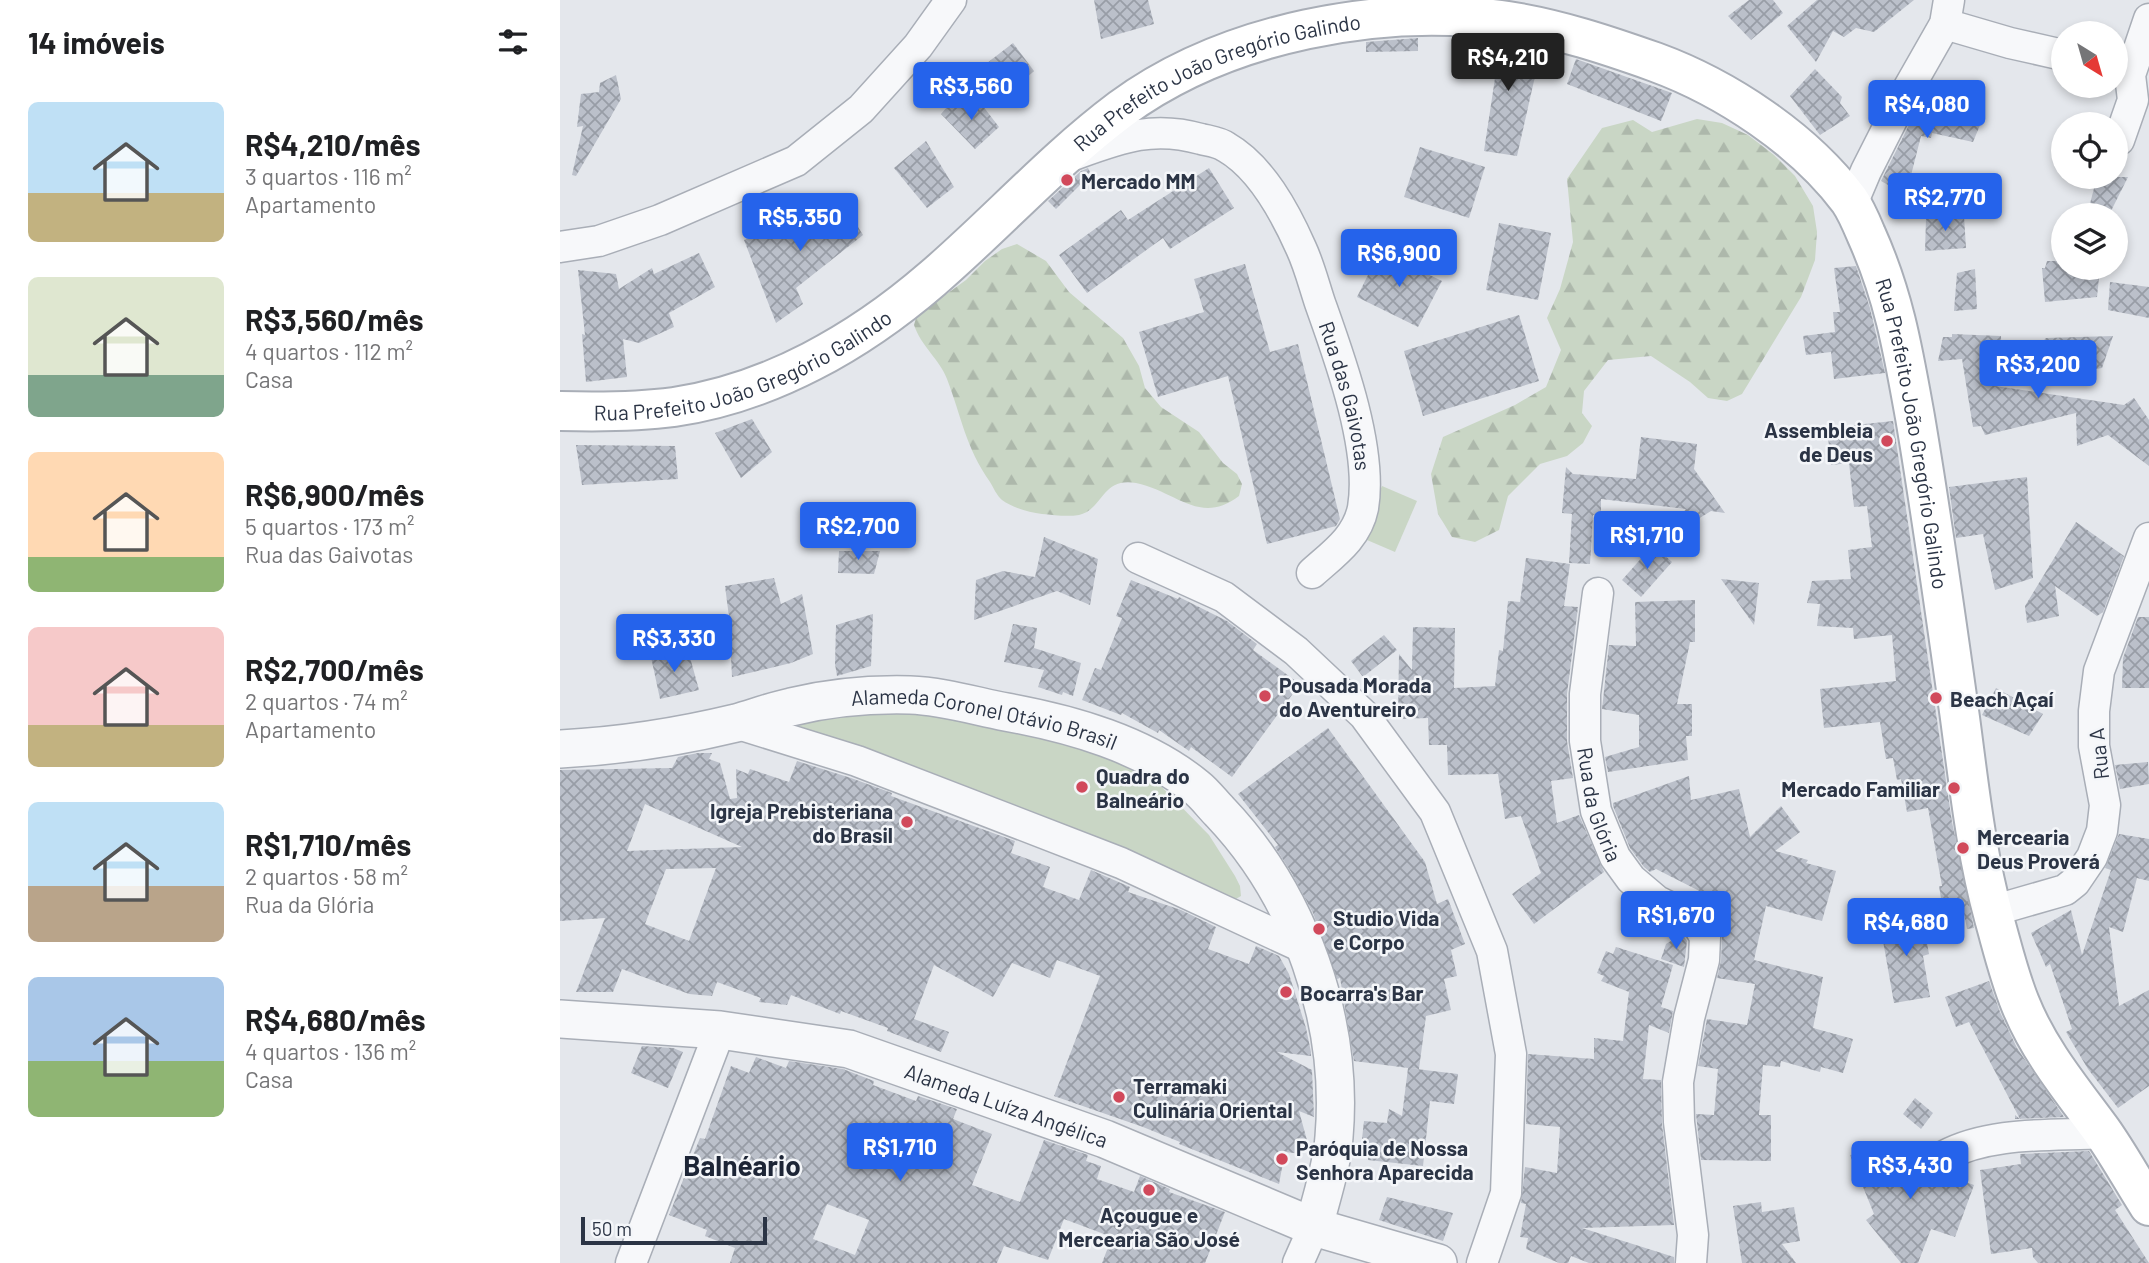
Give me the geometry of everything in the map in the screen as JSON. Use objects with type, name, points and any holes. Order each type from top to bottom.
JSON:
[{"type":"main road","name":"Rua Prefeito João Gregório Galindo","points":[[560,411],[613,412],[674,407],[708,400],[774,379],[837,348],[889,313],[934,277],[1063,158],[1138,98],[1186,69],[1254,43],[1326,27],[1399,17],[1507,21],[1591,39],[1675,69],[1749,109],[1806,152],[1852,204],[1879,264],[1896,316],[1903,349],[1921,453],[1973,816],[1992,911],[2020,1005],[2059,1076],[2103,1133],[2149,1206]]},
{"type":"street","points":[[560,247],[599,241],[660,220],[796,161],[861,108],[918,46],[951,0]]},
{"type":"street","points":[[1852,204],[1947,12],[2010,43],[2051,52]]},
{"type":"street","points":[[2128,114],[2133,100],[2132,75],[2149,19]]},
{"type":"street","name":"Rua das Gaivotas","points":[[1063,158],[1130,135],[1177,132],[1225,145],[1244,160],[1282,210],[1302,249],[1329,327],[1356,420],[1365,480],[1363,510],[1353,536],[1312,573]]},
{"type":"street","name":"Rua A","points":[[1992,911],[2064,890],[2076,882],[2092,856],[2102,831],[2105,805],[2094,746],[2094,711],[2099,671],[2149,538]]},
{"type":"street","points":[[1138,558],[1224,597],[1296,651],[1364,715],[1435,812],[1492,951],[1511,1054],[1506,1193],[1482,1263]]},
{"type":"street","name":"Rua da Glória","points":[[1598,593],[1585,694],[1585,741],[1596,811],[1615,857],[1631,879],[1657,901],[1689,917],[1698,925],[1704,937],[1704,960],[1689,1018],[1678,1082],[1679,1122],[1693,1235],[1691,1263]]},
{"type":"street","name":"Alameda Coronel Otávio Brasil","points":[[560,749],[645,741],[735,723],[792,707],[872,696],[913,695],[1051,720],[1139,751],[1196,787],[1239,832],[1278,887],[1320,991],[1332,1046],[1336,1088],[1334,1140],[1314,1227],[1298,1263]]},
{"type":"street","name":"Alameda Coronel Otávio Brasil","points":[[735,723],[856,761],[1121,863],[1304,948]]},
{"type":"street","name":"Alameda Luíza Angélica","points":[[560,1019],[720,1030],[849,1049],[1105,1139],[1314,1227],[1438,1263]]},
{"type":"street","points":[[638,1261],[720,1030]]},
{"type":"street","points":[[1944,1156],[1961,1147],[2010,1138],[2103,1133]]},
{"type":"green space","points":[[1697,119],[1722,123],[1748,135],[1795,176],[1813,206],[1817,232],[1815,260],[1801,297],[1742,394],[1727,401],[1708,398],[1690,382],[1651,356],[1608,360],[1584,391],[1582,413],[1592,426],[1583,443],[1567,456],[1540,464],[1508,496],[1499,530],[1475,542],[1452,537],[1438,514],[1431,474],[1443,437],[1515,405],[1546,387],[1561,350],[1547,318],[1560,289],[1573,242],[1567,179],[1602,128],[1633,120],[1652,132]]},
{"type":"green space","points":[[1017,244],[1046,261],[1069,292],[1123,338],[1139,366],[1145,388],[1161,407],[1199,432],[1223,463],[1237,474],[1242,484],[1239,496],[1212,508],[1200,507],[1150,487],[1125,482],[1109,489],[1087,512],[1070,516],[1026,511],[1000,498],[975,456],[944,372],[921,340],[914,325],[916,318],[923,311],[966,280],[985,261],[1002,249]]},
{"type":"green space","points":[[1382,486],[1417,501],[1395,552],[1360,537]]},
{"type":"green space","points":[[863,706],[1046,731],[1151,776],[1209,835],[1235,876],[1241,896],[1234,900],[1014,805],[799,726],[800,723]]},
{"type":"building","points":[[1094,0],[1148,0],[1154,24],[1101,39]]},
{"type":"building","points":[[1749,0],[1773,0],[1783,13],[1751,40],[1728,16]]},
{"type":"building","points":[[1817,0],[1914,0],[1874,32],[1856,28],[1844,37],[1833,31],[1816,62],[1787,26]]},
{"type":"building","points":[[1418,38],[1418,51],[1366,52],[1366,42]]},
{"type":"building","points":[[1461,39],[1541,50],[1517,156],[1484,151],[1495,78],[1489,76],[1494,53],[1459,45]]},
{"type":"building","points":[[1013,43],[1034,71],[1004,97],[982,67]]},
{"type":"building","points":[[1576,59],[1672,93],[1661,121],[1567,84]]},
{"type":"building","points":[[1815,69],[1842,97],[1840,103],[1850,116],[1820,135],[1790,96]]},
{"type":"building","points":[[616,75],[621,99],[576,176],[572,175],[583,126],[577,127],[581,94],[599,92],[600,83]]},
{"type":"building","points":[[953,100],[967,105],[979,101],[999,127],[975,149],[941,114]]},
{"type":"building","points":[[1921,101],[1937,108],[1983,118],[1973,142],[1932,133],[1931,138],[1921,136],[1906,195],[1881,181]]},
{"type":"building","points":[[926,141],[954,187],[927,208],[894,168]]},
{"type":"building","points":[[1420,147],[1485,167],[1469,218],[1404,197]]},
{"type":"building","points":[[1088,168],[1091,174],[1056,209],[1048,201],[1081,171]]},
{"type":"building","points":[[1209,168],[1234,208],[1170,249],[1163,238],[1087,293],[1059,255],[1121,210],[1128,220]]},
{"type":"building","points":[[2094,189],[2122,189],[2115,203],[2090,203]]},
{"type":"building","points":[[839,196],[863,235],[796,288],[803,304],[776,323],[744,240],[783,224],[784,226]]},
{"type":"building","points":[[1964,216],[1966,248],[1925,251],[1926,218]]},
{"type":"building","points":[[1499,223],[1551,233],[1538,300],[1486,290]]},
{"type":"building","points":[[1380,251],[1442,281],[1418,327],[1357,297]]},
{"type":"building","points":[[699,253],[715,287],[669,313],[674,327],[639,343],[623,339],[627,377],[586,382],[582,334],[585,335],[578,270],[616,274],[619,289],[652,268],[654,274]]},
{"type":"building","points":[[2047,261],[2051,261],[2051,280],[2099,280],[2097,297],[2045,302],[2042,268],[2045,268]]},
{"type":"building","points":[[1245,264],[1270,352],[1298,344],[1340,519],[1336,526],[1267,544],[1228,376],[1158,397],[1139,332],[1204,312],[1194,279]]},
{"type":"building","points":[[1856,266],[1870,308],[1885,373],[1834,379],[1831,352],[1806,355],[1803,336],[1835,332],[1833,312],[1840,312],[1834,268]]},
{"type":"building","points":[[1975,269],[1977,309],[1954,311],[1957,273]]},
{"type":"building","points":[[2110,282],[2149,287],[2149,318],[2108,310]]},
{"type":"building","points":[[1519,315],[1539,381],[1423,416],[1404,351]]},
{"type":"building","points":[[1952,334],[2001,336],[2002,385],[1995,386],[2124,405],[2134,398],[2149,420],[2149,466],[2108,435],[2077,446],[2076,413],[1985,435],[1981,426],[1973,427],[1962,359],[1938,361],[1943,337],[1952,337]]},
{"type":"building","points":[[2113,336],[2102,368],[2003,385],[2046,338]]},
{"type":"building","points":[[752,419],[772,452],[741,478],[715,433]]},
{"type":"building","points":[[1893,421],[1952,822],[1974,928],[1967,929],[1963,908],[1943,911],[1939,886],[1942,886],[1928,808],[1907,812],[1901,779],[1897,780],[1893,758],[1886,759],[1880,722],[1824,728],[1820,689],[1896,681],[1892,635],[1854,639],[1853,628],[1817,626],[1820,604],[1807,603],[1812,581],[1851,579],[1848,550],[1872,547],[1867,506],[1854,507],[1849,463],[1831,465],[1827,428]]},
{"type":"building","points":[[1641,437],[1697,444],[1694,469],[1725,513],[1711,511],[1666,539],[1663,535],[1686,509],[1601,499],[1601,516],[1593,515],[1590,564],[1569,563],[1572,514],[1562,513],[1566,467],[1573,474],[1636,479]]},
{"type":"building","points":[[576,445],[675,446],[678,479],[582,485]]},
{"type":"building","points":[[2027,477],[2033,578],[1995,590],[1983,534],[1956,538],[1949,487]]},
{"type":"building","points":[[2076,522],[2124,556],[2103,612],[2097,616],[2055,586],[2059,616],[2027,623],[2025,606]]},
{"type":"building","points":[[1044,537],[1098,559],[1090,605],[1057,591],[974,620],[976,580],[1003,571],[1035,577]]},
{"type":"building","points":[[1653,545],[1672,562],[1641,597],[1622,580]]},
{"type":"building","points":[[839,551],[880,551],[874,574],[838,573]]},
{"type":"building","points":[[1526,558],[1570,564],[1564,606],[1578,607],[1567,694],[1567,741],[1573,778],[1551,781],[1557,823],[1579,815],[1604,872],[1534,924],[1512,894],[1541,873],[1521,816],[1505,819],[1498,774],[1448,775],[1447,745],[1429,745],[1428,718],[1398,719],[1399,654],[1412,670],[1413,627],[1455,628],[1454,688],[1495,686],[1499,650],[1503,651],[1508,601],[1520,602]]},
{"type":"building","points":[[774,578],[781,604],[802,594],[813,654],[791,663],[732,677],[725,586]]},
{"type":"building","points":[[1721,579],[1759,583],[1754,625]]},
{"type":"building","points":[[1131,580],[1178,599],[1179,597],[1227,621],[1257,644],[1253,650],[1300,684],[1232,777],[1191,747],[1189,751],[1159,730],[1158,733],[1122,713],[1121,715],[1082,700],[1095,668],[1101,670],[1122,618],[1116,616]]},
{"type":"building","points":[[1695,600],[1695,642],[1690,642],[1677,704],[1692,704],[1692,736],[1686,736],[1688,760],[1608,772],[1605,757],[1639,747],[1639,715],[1602,709],[1609,645],[1636,646],[1635,602]]},
{"type":"building","points":[[873,614],[871,666],[837,676],[836,625]]},
{"type":"building","points":[[2138,617],[2149,617],[2149,688],[2122,688],[2123,658]]},
{"type":"building","points":[[1013,624],[1037,628],[1034,648],[1081,663],[1073,696],[1038,687],[1044,670],[1004,662]]},
{"type":"building","points":[[1384,635],[1397,650],[1363,677],[1351,661]]},
{"type":"building","points":[[688,650],[699,690],[660,699],[651,657]]},
{"type":"building","points":[[1996,688],[2043,714],[2029,736],[1982,715]]},
{"type":"building","points":[[1328,728],[1425,862],[1437,904],[1448,899],[1465,944],[1451,950],[1457,976],[1444,979],[1451,1010],[1426,1016],[1419,1069],[1354,1061],[1340,978],[1337,979],[1313,913],[1275,847],[1278,845],[1238,794]]},
{"type":"building","points":[[712,753],[709,759],[720,763],[730,799],[737,798],[736,769],[748,774],[750,769],[789,782],[797,761],[851,778],[892,793],[891,796],[1015,841],[1011,853],[1050,867],[1043,887],[1079,900],[1091,870],[1130,887],[1128,892],[1181,910],[1216,927],[1208,949],[1249,964],[1256,946],[1279,956],[1289,974],[1311,1052],[1311,1056],[1277,1052],[1312,1070],[1314,1117],[1299,1111],[1308,1144],[1302,1154],[1285,1152],[1279,1184],[1143,1127],[1054,1096],[1100,976],[1057,960],[1050,978],[1012,963],[993,997],[934,965],[914,1019],[949,1032],[941,1052],[887,1031],[888,1028],[841,1011],[840,1014],[791,995],[787,1005],[759,1002],[761,998],[717,982],[712,996],[689,994],[622,969],[613,992],[576,992],[605,918],[560,921],[560,770],[672,768],[678,757]],"holes":[[[645,804],[742,847],[627,851]],[[716,868],[689,941],[645,924],[666,869]]]},
{"type":"building","points":[[2148,762],[2149,784],[2120,789],[2115,765]]},
{"type":"building","points":[[1689,776],[1691,800],[1739,789],[1750,837],[1781,806],[1800,832],[1775,851],[1836,871],[1822,921],[1766,906],[1754,960],[1823,977],[1813,1028],[1853,1039],[1843,1073],[1821,1067],[1820,1072],[1781,1061],[1780,1067],[1763,1065],[1759,1115],[1771,1115],[1771,1161],[1701,1160],[1696,1114],[1714,1115],[1718,1069],[1698,1066],[1707,1019],[1747,1025],[1755,984],[1717,978],[1722,938],[1713,916],[1729,906],[1656,869],[1650,872],[1644,867],[1630,848],[1613,806],[1613,803]]},
{"type":"building","points":[[2119,834],[2149,839],[2149,881],[2137,878],[2123,932],[2109,927],[2119,1006],[2149,990],[2149,1086],[2118,1108],[2088,1069],[2066,1032],[2072,1029],[2050,964],[2046,967],[2031,933],[2071,910],[2082,955],[2111,870],[2105,868]]},
{"type":"building","points":[[1922,916],[1929,954],[1923,956],[1930,997],[1894,1003],[1880,924]]},
{"type":"building","points":[[1682,934],[1687,941],[1684,967],[1661,959],[1666,944]]},
{"type":"building","points":[[1616,947],[1673,965],[1661,1007],[1673,1011],[1669,1033],[1649,1025],[1643,1079],[1661,1080],[1662,1124],[1674,1225],[1582,1228],[1674,1257],[1674,1263],[1589,1263],[1571,1256],[1568,1263],[1559,1263],[1526,1249],[1528,1238],[1520,1237],[1526,1204],[1521,1203],[1525,1167],[1557,1173],[1560,1127],[1526,1124],[1528,1054],[1594,1059],[1594,1038],[1623,1041],[1629,992],[1601,981],[1604,976],[1597,973],[1606,951],[1613,954]]},
{"type":"building","points":[[1989,981],[2017,1048],[2064,1117],[2020,1119],[1969,1022],[1956,1027],[1945,997]]},
{"type":"building","points":[[642,1046],[673,1048],[683,1052],[668,1088],[631,1073]]},
{"type":"building","points":[[756,1057],[786,1068],[789,1061],[843,1069],[874,1081],[873,1085],[916,1101],[918,1096],[957,1109],[953,1119],[992,1134],[972,1185],[1020,1202],[1044,1140],[1088,1155],[1086,1161],[1101,1166],[1097,1179],[1134,1192],[1140,1176],[1170,1189],[1169,1192],[1225,1212],[1205,1263],[1102,1263],[1112,1237],[1064,1219],[1048,1260],[1004,1246],[997,1263],[730,1263],[735,1248],[705,1236],[707,1230],[669,1215],[700,1138],[705,1139],[731,1066],[749,1073]],"holes":[[[827,1204],[869,1220],[855,1255],[813,1239]]]},
{"type":"building","points":[[1408,1068],[1458,1074],[1454,1104],[1430,1101],[1423,1166],[1368,1160],[1369,1149],[1361,1148],[1364,1121],[1387,1123],[1389,1109],[1402,1116]]},
{"type":"building","points":[[1915,1098],[1933,1113],[1921,1129],[1903,1114]]},
{"type":"building","points":[[1908,1146],[1898,1158],[1974,1185],[1955,1237],[1931,1229],[1918,1263],[1901,1263],[1866,1220],[1874,1214],[1850,1155]]},
{"type":"building","points":[[2089,1151],[2122,1205],[2115,1210],[2149,1263],[2038,1263],[2033,1257],[2032,1248],[1991,1254],[1980,1170],[2021,1164],[2020,1154]]},
{"type":"building","points":[[1387,1197],[1453,1213],[1443,1241],[1379,1220]]},
{"type":"building","points":[[1761,1202],[1762,1212],[1794,1207],[1800,1241],[1782,1244],[1796,1263],[1742,1263],[1733,1206]]},
{"type":"place","name":"Mercado MM","points":[[1067,180]]},
{"type":"place","name":"Assembleia de Deus","points":[[1887,441]]},
{"type":"place","name":"Pousada Morada do Aventureiro","points":[[1265,696]]},
{"type":"place","name":"Beach Açaí","points":[[1936,698]]},
{"type":"place","name":"Quadra do Balneário","points":[[1082,787]]},
{"type":"place","name":"Mercado Familiar","points":[[1954,788]]},
{"type":"place","name":"Igreja Prebisteriana do Brasil","points":[[907,822]]},
{"type":"place","name":"Mercearia Deus Proverá","points":[[1963,848]]},
{"type":"place","name":"Studio Vida e Corpo","points":[[1319,929]]},
{"type":"place","name":"Bocarra's Bar","points":[[1286,992]]},
{"type":"place","name":"Terramaki Culinária Oriental","points":[[1119,1097]]},
{"type":"place","name":"Paróquia de Nossa Senhora Aparecida","points":[[1282,1159]]},
{"type":"place","name":"Açougue e Mercearia São José","points":[[1149,1190]]},
{"type":"district","name":"Balnéario","points":[[742,1165]]}]
